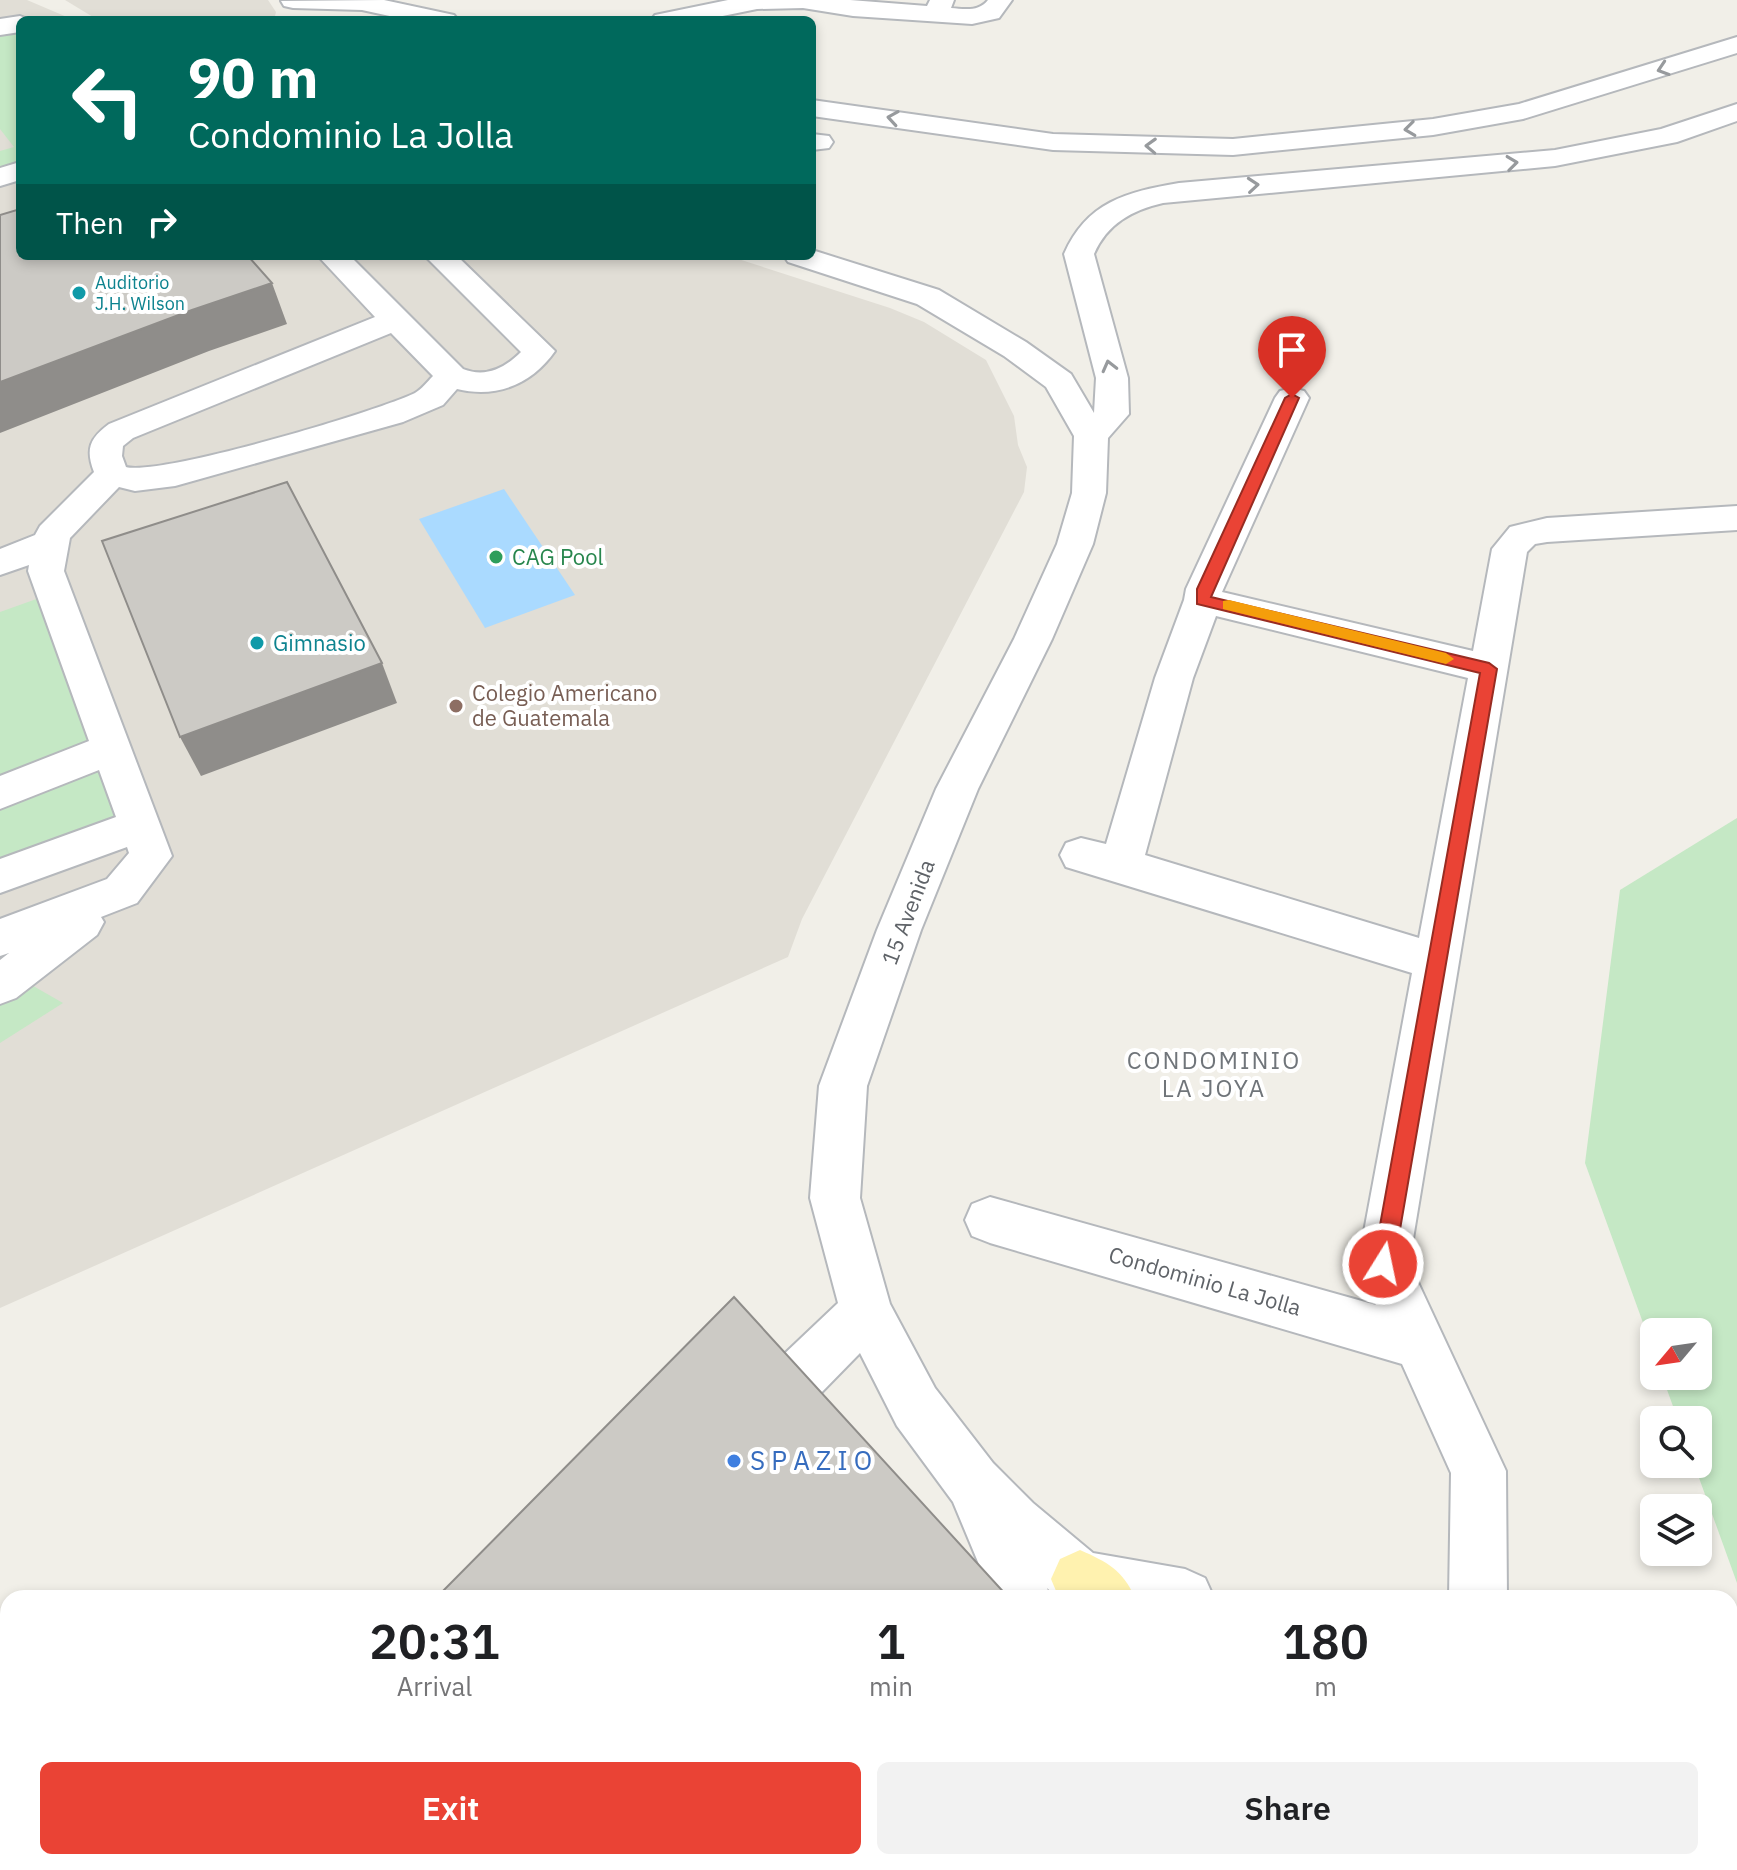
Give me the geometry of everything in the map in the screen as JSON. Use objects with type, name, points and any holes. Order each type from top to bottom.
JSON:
[{"type":"street","points":[[293,0],[362,3],[425,16]]},
{"type":"street","points":[[675,16],[704,5],[803,1],[938,7],[988,14],[998,7],[1000,0]]},
{"type":"street","points":[[816,109],[994,146],[1067,142],[1233,147],[1433,127],[1523,111],[1737,45]]},
{"type":"street","points":[[812,260],[928,297],[1003,342],[1059,381],[1091,436],[1112,414],[1112,378],[1079,254],[1093,227],[1122,207],[1158,195],[1179,192],[1555,158],[1667,136],[1737,112]]},
{"type":"street","points":[[337,260],[451,376],[465,383],[502,380],[530,364],[539,351],[444,260]]},
{"type":"street","points":[[112,474],[105,456],[107,442],[121,431],[396,320]]},
{"type":"street","points":[[112,474],[135,480],[175,475],[391,415],[431,398],[451,376]]},
{"type":"street","points":[[1292,398],[1204,589],[1203,600],[1174,678],[1101,860],[1437,962]]},
{"type":"street","name":"15 Avenida","points":[[1091,436],[1089,493],[1075,544],[1033,639],[957,789],[899,930],[843,1086],[835,1198],[866,1311],[916,1407],[973,1483],[1013,1523],[1093,1588]]},
{"type":"street","points":[[0,985],[122,891],[151,856],[46,571],[53,534],[112,474]]},
{"type":"street","points":[[1478,1590],[1479,1471],[1383,1264],[1510,549],[1523,535],[1582,527],[1737,518]]},
{"type":"street","points":[[0,563],[52,542]]},
{"type":"street","points":[[1203,600],[1489,669]]},
{"type":"street","points":[[0,793],[112,748]]},
{"type":"street","points":[[0,876],[140,825]]},
{"type":"street","points":[[0,938],[122,891]]},
{"type":"street","name":"Condominio La Jolla","points":[[990,1220],[1419,1343]]},
{"type":"street","points":[[799,1377],[866,1311]]},
{"type":"street","points":[[973,1483],[1019,1590]]},
{"type":"shaded area","name":"Colegio Americano de Guatemala","points":[[0,0],[27,0],[65,16],[16,16],[16,260],[741,260],[890,308],[924,322],[986,360],[1014,416],[1018,445],[1027,467],[1024,492],[802,919],[788,957],[0,1308]]},
{"type":"shaded area","points":[[65,0],[268,0],[276,12],[275,16],[91,16]]},
{"type":"green space","points":[[16,32],[16,165],[0,167],[0,151],[14,147],[0,129],[0,34]]},
{"type":"green space","points":[[56,592],[146,815],[0,873],[0,612]]},
{"type":"green space","points":[[1737,818],[1737,1583],[1712,1514],[1712,1494],[1705,1494],[1699,1478],[1712,1478],[1712,1406],[1673,1406],[1667,1390],[1712,1390],[1712,1318],[1641,1318],[1585,1163],[1620,890]]},
{"type":"green space","points":[[0,967],[63,1003],[0,1043]]},
{"type":"water","name":"CAG Pool","points":[[504,489],[575,595],[485,628],[419,519]]},
{"type":"building","name":"Auditorio J.H. Wilson","points":[[16,210],[16,260],[252,260],[272,283],[0,382],[0,215]]},
{"type":"building","name":"Gimnasio","points":[[287,482],[382,663],[180,737],[102,541]]},
{"type":"building","name":"S P A Z I O","points":[[734,1297],[1002,1590],[444,1590]]},
{"type":"slow traffic","points":[[1229,605],[1446,659]]},
{"type":"place","name":"Auditorio J.H. Wilson","points":[[79,293]]},
{"type":"place","name":"CAG Pool","points":[[496,557]]},
{"type":"place","name":"Gimnasio","points":[[257,643]]},
{"type":"place","name":"Colegio Americano de Guatemala","points":[[456,706]]},
{"type":"place","name":"S P A Z I O","points":[[734,1461]]},
{"type":"district","name":"CONDOMINIO LA JOYA","points":[[1214,1075]]},
{"type":"route","points":[[1292,398],[1204,589],[1203,600],[1489,669],[1383,1264]]}]
